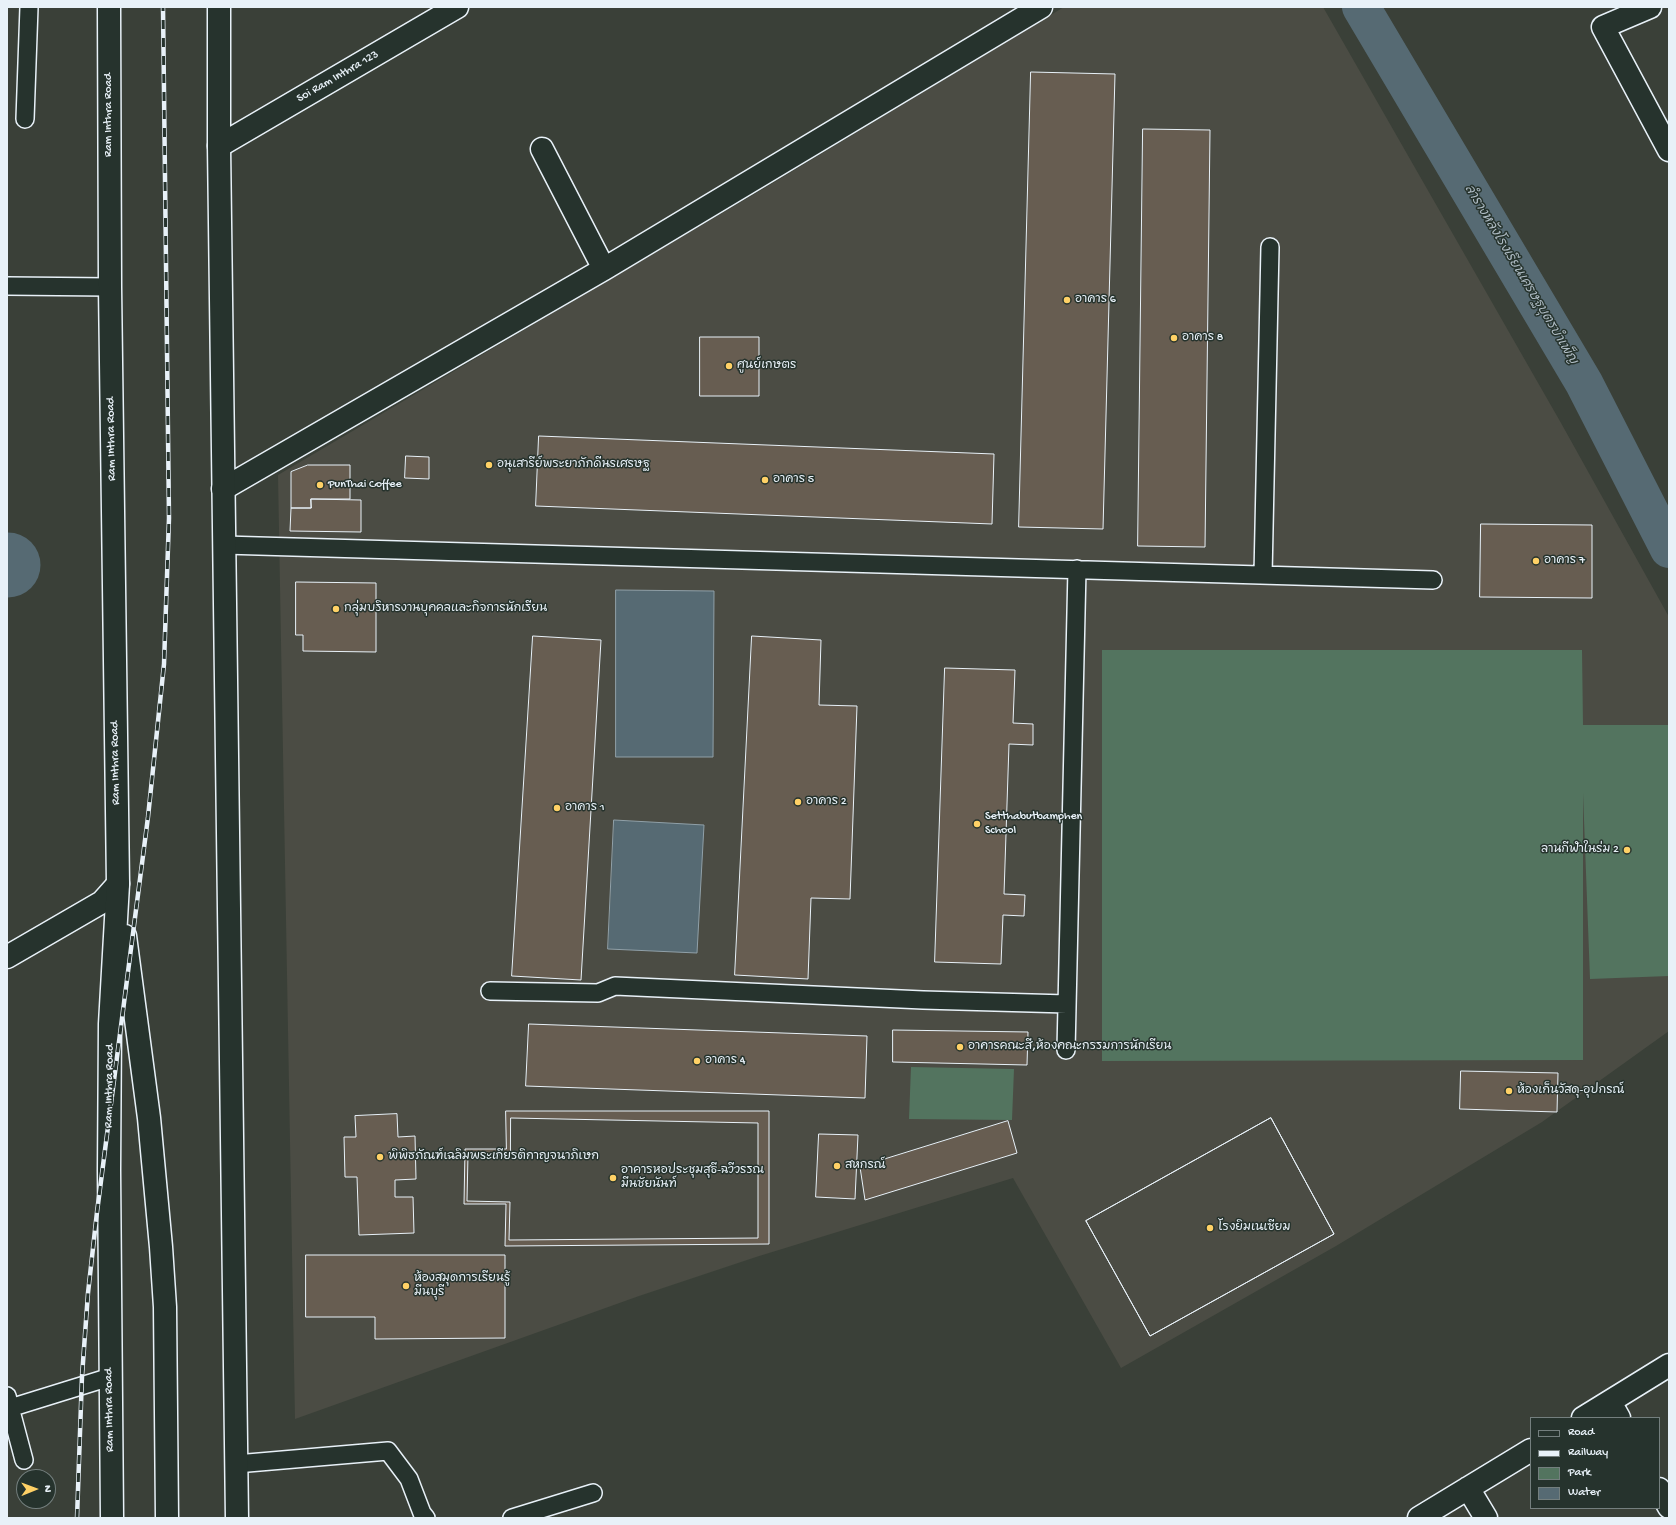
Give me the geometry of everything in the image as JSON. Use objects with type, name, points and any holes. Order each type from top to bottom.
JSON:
[{"type":"main road","name":"Ram Inthra Road","points":[[109,7],[110,287],[118,884],[110,1024],[109,1170],[112,1518]]},
{"type":"main road","points":[[219,7],[223,489],[237,1518]]},
{"type":"main road","name":"Soi Ram Inthra 123","points":[[219,146],[458,7]]},
{"type":"main road","points":[[223,489],[604,269],[1041,7]]},
{"type":"main road","points":[[1650,7],[1603,28],[1669,150]]},
{"type":"main road","points":[[542,149],[604,269]]},
{"type":"main road","points":[[7,957],[102,902],[118,884]]},
{"type":"main road","points":[[118,884],[149,1118],[158,1208],[165,1307],[167,1518]]},
{"type":"main road","points":[[1587,1417],[1614,1410],[1669,1366]]},
{"type":"main road","points":[[1419,1518],[1530,1451]]},
{"type":"main road","points":[[1468,1488],[1486,1518]]},
{"type":"main road","points":[[1660,1491],[1669,1507]]},
{"type":"lane","points":[[25,119],[29,7]]},
{"type":"lane","points":[[1263,575],[1270,247]]},
{"type":"lane","points":[[7,286],[110,287]]},
{"type":"lane","points":[[224,545],[1433,580]]},
{"type":"lane","points":[[1066,1050],[1077,569]]},
{"type":"lane","points":[[490,991],[598,993],[615,986],[916,1000],[1067,1004]]},
{"type":"lane","points":[[24,1460],[9,1402],[110,1377]]},
{"type":"lane","points":[[236,1464],[388,1451],[409,1479],[422,1513],[426,1518]]},
{"type":"lane","points":[[512,1518],[593,1492]]},
{"type":"shaded area","name":"Setthabutbamphen School","points":[[1064,7],[1323,7],[1561,423],[1669,617],[1669,1031],[1542,1122],[1336,1246],[1121,1368],[1013,1178],[756,1257],[639,1296],[295,1419],[278,475],[763,189]]},
{"type":"green space","points":[[1102,650],[1582,650],[1583,725],[1669,725],[1669,976],[1590,979],[1583,793],[1583,1060],[1102,1061]]},
{"type":"green space","points":[[911,1067],[1014,1069],[1012,1120],[909,1119]]},
{"type":"water","points":[[616,590],[714,591],[713,757],[616,757]]},
{"type":"water","points":[[614,820],[704,825],[697,953],[608,949]]},
{"type":"building","name":"อาคาร 6","points":[[1031,72],[1115,74],[1103,529],[1019,527]]},
{"type":"building","name":"อาคาร 8","points":[[1143,129],[1210,130],[1205,547],[1138,546]]},
{"type":"building","name":"ศูนย์เกษตร","points":[[700,337],[759,337],[759,396],[700,396]]},
{"type":"building","name":"อาคาร 5","points":[[539,436],[994,454],[992,524],[536,506]]},
{"type":"building","points":[[406,456],[429,457],[429,479],[405,478]]},
{"type":"building","name":"PunThai Coffee","points":[[308,465],[350,465],[350,499],[311,499],[311,508],[291,508],[291,472]]},
{"type":"building","points":[[311,499],[361,500],[361,532],[290,531],[291,508],[311,508]]},
{"type":"building","name":"อาคาร 7","points":[[1481,524],[1592,525],[1592,598],[1480,597]]},
{"type":"building","name":"กลุ่มบริหารงานบุคคลและกิจการนักเรียน","points":[[296,582],[376,583],[376,652],[303,651],[303,635],[296,635]]},
{"type":"building","name":"อาคาร 1","points":[[533,636],[601,640],[581,980],[512,976]]},
{"type":"building","name":"อาคาร 2","points":[[752,636],[821,640],[819,705],[857,706],[850,899],[811,898],[808,979],[735,975]]},
{"type":"building","points":[[945,668],[1015,670],[1013,723],[1033,724],[1033,745],[1009,744],[1004,894],[1025,895],[1024,916],[1003,915],[1001,964],[935,962]]},
{"type":"building","name":"อาคาร 4","points":[[529,1024],[867,1036],[865,1098],[526,1086]]},
{"type":"building","name":"อาคารคณะสี,ห้องคณะกรรมการนักเรียน","points":[[893,1030],[1028,1032],[1027,1065],[893,1062]]},
{"type":"building","name":"ห้องเก็นวัสดุ-อุปกรณ์","points":[[1461,1071],[1558,1073],[1557,1112],[1460,1109]]},
{"type":"building","name":"อาคารหอประชุมสุธี-ฉวีวรรณ มีนชัยนันท์","points":[[506,1111],[769,1111],[769,1244],[505,1246],[506,1204],[464,1204],[465,1149],[506,1149]]},
{"type":"building","name":"พิพิธภัณฑ์เฉลิมพระเกียรติกาญจนาภิเษก","points":[[397,1114],[398,1137],[415,1136],[416,1179],[395,1180],[395,1197],[413,1197],[414,1233],[359,1235],[357,1177],[345,1177],[344,1137],[356,1137],[355,1116]]},
{"type":"building","name":"อาคารหอประชุมสุธี-ฉวีวรรณ มีนชัยนันท์","points":[[511,1118],[758,1123],[758,1238],[509,1240],[510,1202],[467,1201],[468,1154],[510,1155]]},
{"type":"building","name":"โรงยิมเนเซียม","points":[[1271,1118],[1334,1234],[1150,1336],[1086,1221]]},
{"type":"building","name":"โรงยิมเนเซียม","points":[[1271,1118],[1334,1234],[1150,1336],[1086,1221]]},
{"type":"building","points":[[1008,1121],[1017,1153],[865,1200],[860,1167]]},
{"type":"building","name":"สหกรณ์","points":[[819,1134],[858,1135],[855,1199],[816,1197]]},
{"type":"building","name":"ห้องสมุดการเรียนรู้ มีนบุรี","points":[[306,1255],[505,1255],[505,1338],[375,1339],[375,1317],[306,1317]]},
{"type":"waterway","name":"ลำรางหลังโรงเรียนเศรษฐบุตรบำเพ็ญ","points":[[1361,7],[1584,383],[1669,549]]},
{"type":"railway","points":[[77,1518],[82,1376],[88,1293],[97,1212],[148,817],[164,664],[169,518],[163,7]]},
{"type":"place","name":"อาคาร 6","points":[[1067,300]]},
{"type":"place","name":"อาคาร 8","points":[[1174,338]]},
{"type":"place","name":"ศูนย์เกษตร","points":[[729,366]]},
{"type":"place","name":"อนุเสารีย์พระยาภักดีนรเศรษฐ","points":[[489,465]]},
{"type":"place","name":"อาคาร 5","points":[[765,480]]},
{"type":"place","name":"PunThai Coffee","points":[[320,485]]},
{"type":"place","name":"อาคาร 7","points":[[1536,561]]},
{"type":"place","name":"กลุ่มบริหารงานบุคคลและกิจการนักเรียน","points":[[336,609]]},
{"type":"place","name":"อาคาร 2","points":[[798,802]]},
{"type":"place","name":"อาคาร 1","points":[[557,808]]},
{"type":"place","name":"Setthabutbamphen School","points":[[977,824]]},
{"type":"place","name":"ลานกีฬาในร่ม 2","points":[[1627,850]]},
{"type":"place","name":"อาคารคณะสี,ห้องคณะกรรมการนักเรียน","points":[[960,1047]]},
{"type":"place","name":"อาคาร 4","points":[[697,1061]]},
{"type":"place","name":"ห้องเก็นวัสดุ-อุปกรณ์","points":[[1509,1091]]},
{"type":"place","name":"พิพิธภัณฑ์เฉลิมพระเกียรติกาญจนาภิเษก","points":[[380,1157]]},
{"type":"place","name":"สหกรณ์","points":[[837,1166]]},
{"type":"place","name":"อาคารหอประชุมสุธี-ฉวีวรรณ มีนชัยนันท์","points":[[613,1178]]},
{"type":"place","name":"โรงยิมเนเซียม","points":[[1210,1228]]},
{"type":"place","name":"ห้องสมุดการเรียนรู้ มีนบุรี","points":[[406,1286]]}]
